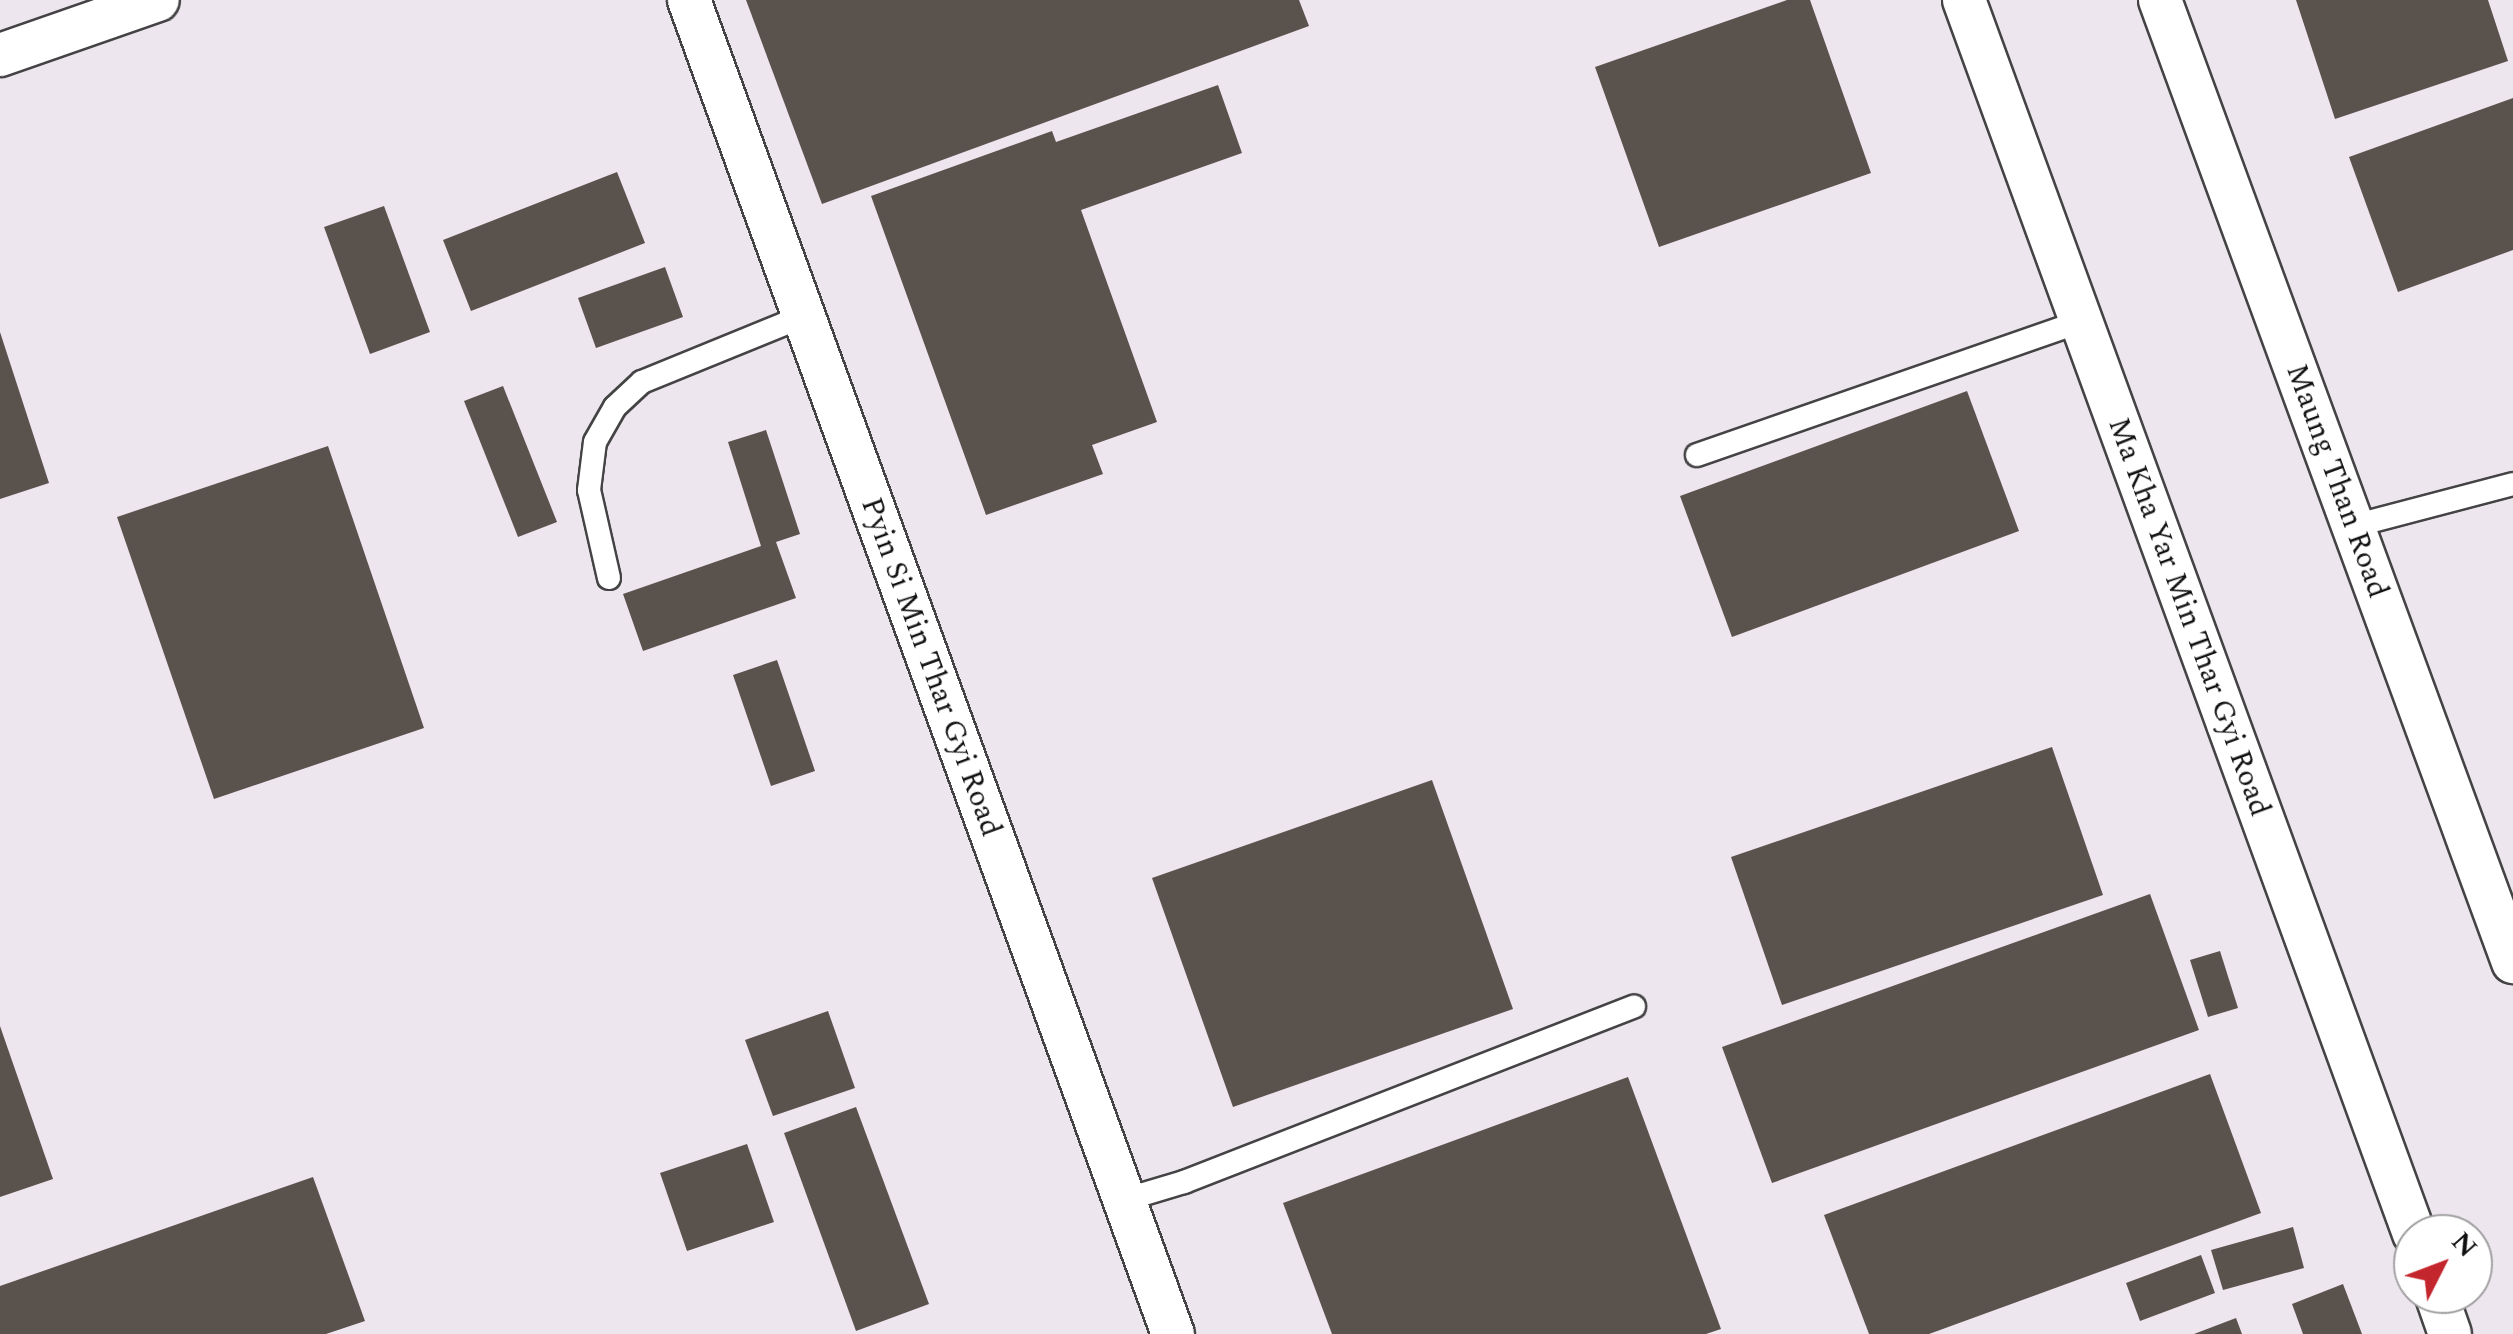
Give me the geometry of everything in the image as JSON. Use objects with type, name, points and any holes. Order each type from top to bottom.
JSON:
[{"type":"street","points":[[0,55],[158,0]]},
{"type":"street","name":"Pyin Si Min Thar Gyi Road","points":[[689,0],[1173,1334]]},
{"type":"street","name":"Ma Kha Yar Min Thar Gyi Road","points":[[1964,0],[2407,1214]]},
{"type":"street","name":"Maung Than Road","points":[[2160,0],[2513,962]]},
{"type":"lane","points":[[609,578],[590,490],[595,442],[615,406],[642,382],[804,316]]},
{"type":"lane","points":[[1696,455],[2081,321]]},
{"type":"lane","points":[[2353,526],[2513,484]]},
{"type":"lane","points":[[1124,1200],[1184,1182],[1634,1007]]},
{"type":"shaded area","points":[[0,0],[2513,0],[2513,1334],[0,1334]]},
{"type":"building","points":[[746,0],[1299,0],[1309,26],[822,204]]},
{"type":"building","points":[[1787,0],[1810,0],[1871,173],[1659,247],[1595,67]]},
{"type":"building","points":[[2296,0],[2488,0],[2508,61],[2335,119]]},
{"type":"building","points":[[1218,85],[1242,153],[1081,210],[1157,422],[1092,445],[1103,474],[986,515],[871,196],[1052,131],[1056,142]]},
{"type":"building","points":[[2513,98],[2513,250],[2398,292],[2349,157]]},
{"type":"building","points":[[617,172],[645,243],[471,311],[443,240]]},
{"type":"building","points":[[384,206],[430,332],[370,354],[324,227]]},
{"type":"building","points":[[665,267],[683,317],[596,348],[578,298]]},
{"type":"building","points":[[0,332],[49,483],[0,499]]},
{"type":"building","points":[[503,386],[557,522],[518,537],[464,401]]},
{"type":"building","points":[[1967,391],[2019,531],[1732,637],[1680,496]]},
{"type":"building","points":[[766,430],[800,534],[776,542],[796,598],[643,651],[623,594],[761,546],[728,442]]},
{"type":"building","points":[[328,446],[424,728],[214,799],[117,517]]},
{"type":"building","points":[[777,660],[815,771],[771,786],[733,675]]},
{"type":"building","points":[[2052,747],[2103,895],[1782,1005],[1731,857]]},
{"type":"building","points":[[1432,780],[1513,1009],[1233,1107],[1152,878]]},
{"type":"building","points":[[2150,894],[2199,1030],[1772,1183],[1722,1047]]},
{"type":"building","points":[[2220,951],[2238,1008],[2208,1017],[2190,960]]},
{"type":"building","points":[[828,1011],[855,1088],[773,1116],[745,1040]]},
{"type":"building","points":[[0,1026],[53,1179],[0,1197]]},
{"type":"building","points":[[2210,1074],[2261,1213],[1929,1334],[1869,1334],[1824,1215]]},
{"type":"building","points":[[1628,1077],[1721,1329],[1706,1334],[1332,1334],[1283,1203]]},
{"type":"building","points":[[856,1107],[929,1304],[856,1331],[784,1133]]},
{"type":"building","points":[[747,1144],[774,1222],[687,1251],[660,1173]]},
{"type":"building","points":[[313,1177],[365,1321],[326,1334],[0,1334],[0,1286]]},
{"type":"building","points":[[2293,1227],[2304,1268],[2223,1290],[2211,1250]]},
{"type":"building","points":[[2201,1255],[2215,1293],[2140,1321],[2126,1283]]},
{"type":"building","points":[[2343,1284],[2362,1334],[2303,1334],[2292,1304]]},
{"type":"building","points":[[2236,1318],[2242,1334],[2194,1334]]}]
